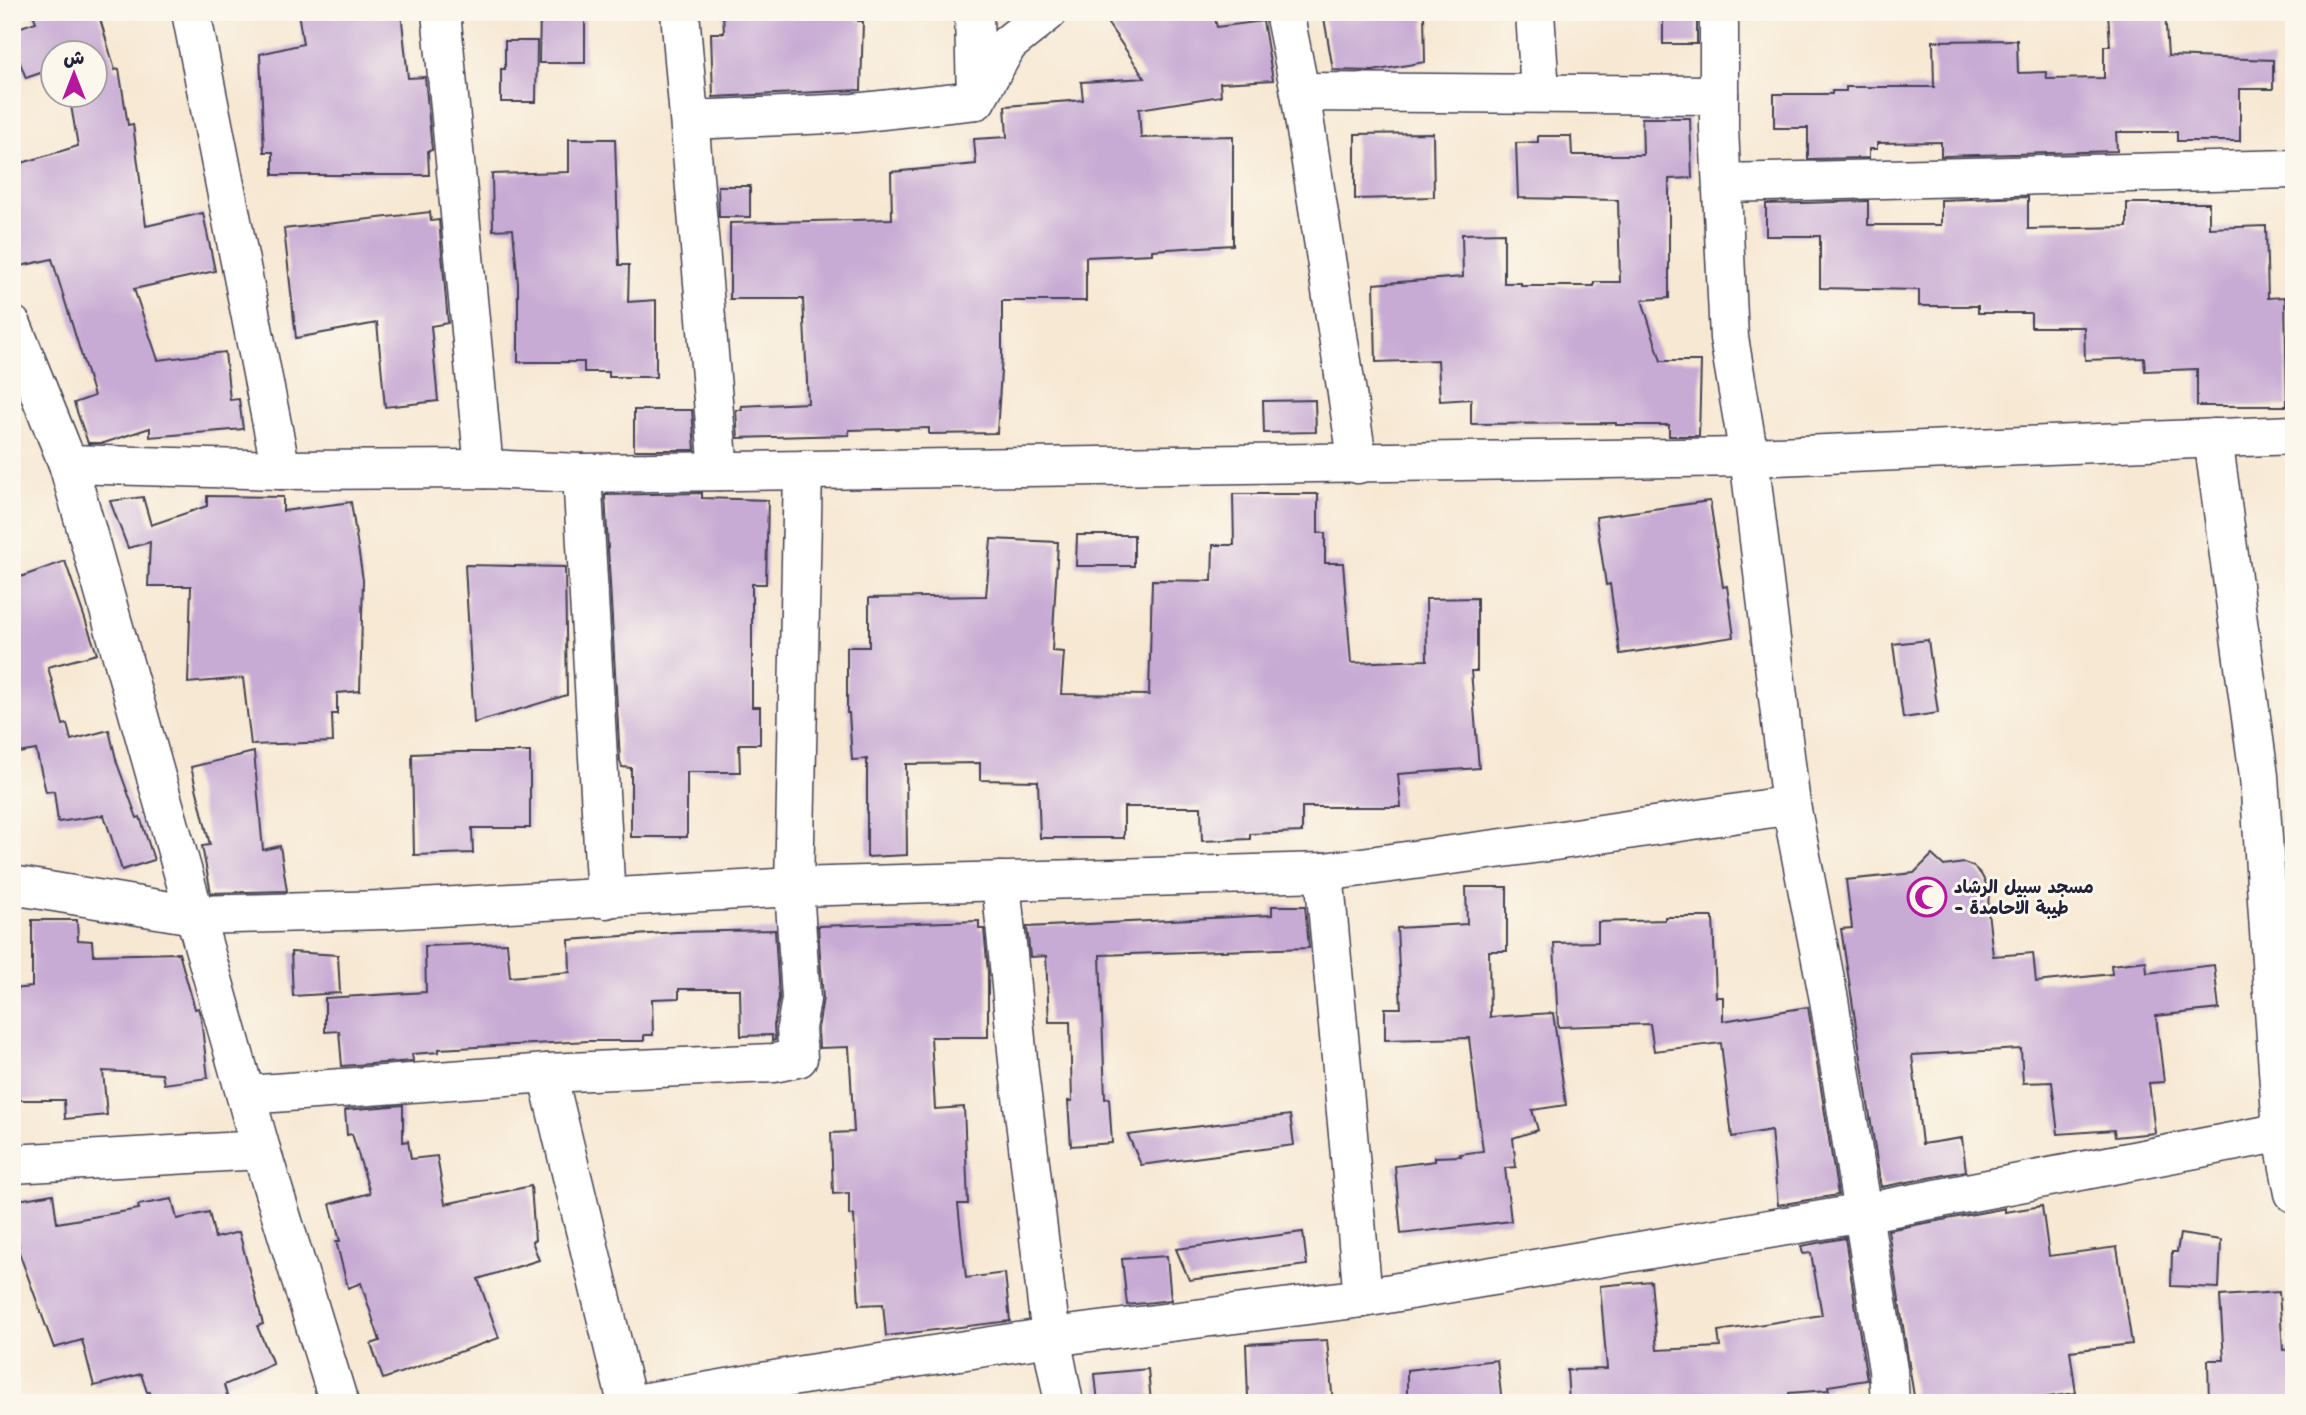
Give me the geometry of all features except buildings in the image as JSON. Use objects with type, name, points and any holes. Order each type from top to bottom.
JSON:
[{"type":"street","points":[[191,12],[281,470]]},
{"type":"street","points":[[441,12],[484,469]]},
{"type":"street","points":[[680,12],[719,471]]},
{"type":"street","points":[[974,12],[976,100]]},
{"type":"street","points":[[976,100],[1008,44],[1048,12]]},
{"type":"street","points":[[1284,12],[1300,92],[1358,464]]},
{"type":"street","points":[[1535,12],[1540,93]]},
{"type":"street","points":[[1719,12],[1719,95],[1728,338],[1749,457],[1791,806],[1829,1000],[1888,1370],[1890,1403]]},
{"type":"street","points":[[1300,92],[1719,95]]},
{"type":"street","points":[[690,120],[853,113],[976,100]]},
{"type":"street","points":[[1722,183],[2294,169]]},
{"type":"street","points":[[12,325],[68,464],[261,1150],[339,1403]]},
{"type":"street","points":[[68,464],[281,470],[484,469],[582,473],[1358,464],[1749,457],[2294,435]]},
{"type":"street","points":[[2213,438],[2259,776],[2294,1193]]},
{"type":"street","points":[[246,1095],[547,1073],[774,1063],[797,1058],[796,1028],[801,999],[794,887],[803,470]]},
{"type":"street","points":[[582,473],[606,899]]},
{"type":"street","points":[[12,885],[194,915],[385,910],[794,887],[1324,872],[1791,806]]},
{"type":"street","points":[[1324,872],[1363,1298]]},
{"type":"street","points":[[1002,881],[1019,1071],[1051,1337],[1064,1403]]},
{"type":"street","points":[[547,1073],[627,1403]]},
{"type":"street","points":[[642,1403],[1051,1337],[1363,1298],[1863,1213],[2288,1131]]},
{"type":"street","points":[[12,1164],[261,1150]]},
{"type":"place","name":"مسجد سبيل الرشاد - طيبة الاحامدة","points":[[1927,897]]}]
